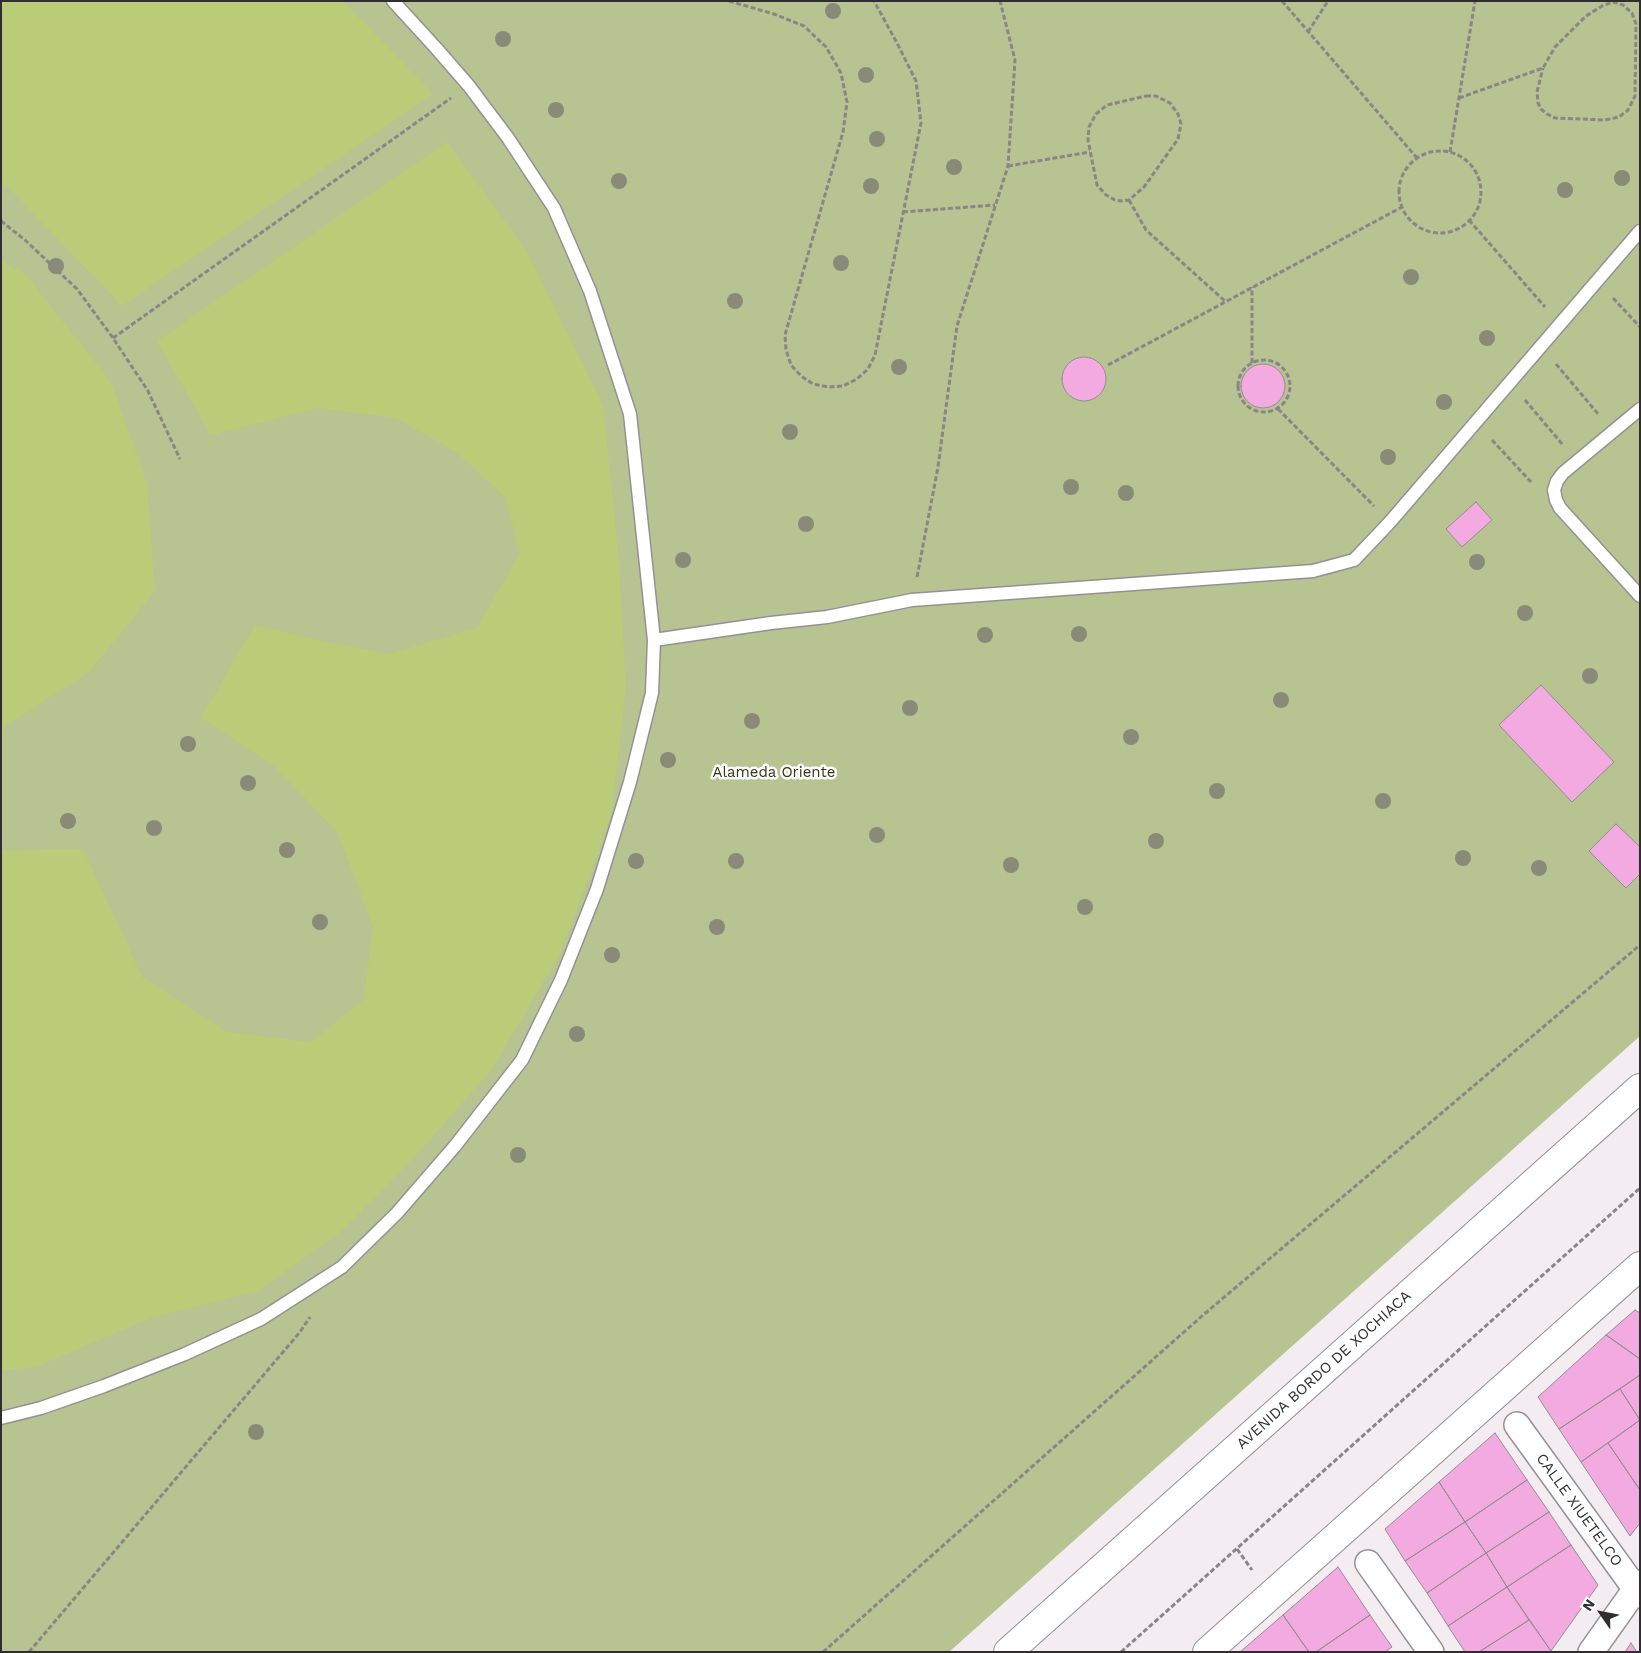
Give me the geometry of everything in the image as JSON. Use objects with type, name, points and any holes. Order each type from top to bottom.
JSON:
[{"type":"main road","name":"AVENIDA BORDO DE XOCHIACA","points":[[1008,1652],[1640,1088]]},
{"type":"main road","points":[[1207,1652],[1640,1266]]},
{"type":"street","name":"CALLE XIUETELCO","points":[[1518,1425],[1638,1589]]},
{"type":"street","points":[[1368,1563],[1431,1652]]},
{"type":"street","points":[[1592,1652],[1638,1589]]},
{"type":"lane","points":[[1,1418],[41,1408],[185,1354],[261,1319],[342,1266],[397,1213],[456,1146],[522,1060],[561,980],[597,889],[630,782],[652,693],[654,640],[630,414],[590,291],[554,208],[508,138],[468,86],[393,1]]},
{"type":"lane","points":[[654,640],[826,617],[912,600],[1313,571],[1354,560],[1390,522],[1640,231]]},
{"type":"lane","points":[[1640,409],[1563,473],[1557,481],[1554,490],[1560,508],[1640,596]]},
{"type":"path","points":[[729,1],[774,14],[804,26],[826,47],[841,73],[847,102],[843,132],[786,335],[786,350],[791,364],[801,376],[813,384],[828,388],[843,386],[857,379],[868,369],[874,355],[921,123],[916,81],[874,1]]},
{"type":"path","points":[[912,600],[938,467],[957,326],[1008,166],[1015,60],[1000,1]]},
{"type":"path","points":[[1282,1],[1417,158]]},
{"type":"path","points":[[1308,32],[1328,1]]},
{"type":"path","points":[[1450,152],[1475,1]]},
{"type":"path","points":[[1613,2],[1623,5],[1632,14],[1636,24],[1638,58],[1635,96],[1631,104],[1619,117],[1605,120],[1555,118],[1546,114],[1538,103],[1537,92],[1542,68],[1555,47],[1586,16],[1602,6],[1613,2]]},
{"type":"path","points":[[1459,98],[1542,68]]},
{"type":"path","points":[[114,338],[468,86]]},
{"type":"path","points":[[1146,96],[1156,96],[1170,103],[1178,114],[1181,124],[1178,139],[1144,187],[1129,200],[1115,200],[1106,195],[1098,185],[1090,152],[1088,127],[1096,114],[1107,105],[1146,96]]},
{"type":"path","points":[[1008,166],[1090,152]]},
{"type":"path","points":[[1450,152],[1466,161],[1478,174],[1481,199],[1469,220],[1458,228],[1446,232],[1432,232],[1419,227],[1409,218],[1402,207],[1400,185],[1403,174],[1417,158],[1428,153],[1450,152]]},
{"type":"path","points":[[1129,200],[1146,230],[1226,302]]},
{"type":"path","points":[[903,212],[995,205]]},
{"type":"path","points":[[1108,365],[1402,207]]},
{"type":"path","points":[[1469,220],[1560,324]]},
{"type":"path","points":[[1,222],[25,240],[77,289],[114,338],[148,391],[180,459]]},
{"type":"path","points":[[1597,281],[1640,327]]},
{"type":"path","points":[[1252,287],[1252,362]]},
{"type":"path","points":[[1542,346],[1613,432]]},
{"type":"path","points":[[1272,361],[1287,373],[1290,383],[1289,393],[1285,402],[1278,409],[1268,412],[1257,412],[1248,408],[1241,400],[1237,389],[1238,378],[1243,369],[1252,362],[1272,361]]},
{"type":"path","points":[[1510,382],[1577,462]]},
{"type":"path","points":[[1278,409],[1390,522]]},
{"type":"path","points":[[1476,423],[1532,483],[1543,489],[1554,490]]},
{"type":"path","points":[[823,1652],[1209,1309],[1640,945]]},
{"type":"path","points":[[1120,1652],[1640,1188]]},
{"type":"path","points":[[29,1652],[300,1332],[315,1310],[317,1283]]},
{"type":"green space","name":"Alameda Oriente","points":[[1,1],[1640,1],[1640,1036],[949,1652],[1,1652]]},
{"type":"shaded area","points":[[1,1],[343,1],[433,94],[122,306],[7,186],[1,183]]},
{"type":"shaded area","points":[[447,142],[528,253],[603,405],[618,550],[626,685],[611,817],[561,952],[492,1069],[420,1151],[343,1230],[258,1291],[151,1318],[36,1367],[1,1371],[1,850],[83,849],[142,977],[227,1032],[311,1042],[364,999],[373,927],[338,833],[273,765],[201,718],[255,625],[321,641],[390,654],[478,627],[520,552],[505,497],[456,452],[395,418],[318,408],[211,435],[157,341]]},
{"type":"shaded area","points":[[1,260],[26,275],[111,382],[147,484],[155,591],[89,672],[1,729]]},
{"type":"building","points":[[1080,357],[1088,357],[1100,363],[1106,379],[1100,395],[1088,401],[1080,401],[1068,395],[1062,383],[1062,375],[1068,363]]},
{"type":"building","points":[[1259,364],[1267,364],[1279,370],[1285,386],[1279,402],[1267,408],[1259,408],[1247,402],[1241,390],[1241,382],[1247,370]]},
{"type":"building","points":[[1476,502],[1492,520],[1462,547],[1446,529]]},
{"type":"building","points":[[1541,685],[1614,762],[1572,802],[1499,725]]},
{"type":"building","points":[[1616,824],[1640,847],[1640,874],[1626,888],[1589,851]]},
{"type":"building","points":[[1635,1310],[1640,1313],[1640,1359],[1606,1335]]},
{"type":"building","points":[[1606,1335],[1640,1359],[1640,1375],[1559,1429],[1538,1397]]},
{"type":"building","points":[[1640,1375],[1640,1420],[1620,1389]]},
{"type":"building","points":[[1620,1389],[1640,1420],[1581,1462],[1559,1429]]},
{"type":"building","points":[[1640,1420],[1640,1490],[1608,1443]]},
{"type":"building","points":[[1495,1433],[1527,1480],[1465,1522],[1439,1482]]},
{"type":"building","points":[[1608,1443],[1640,1490],[1640,1523],[1630,1536],[1581,1462]]},
{"type":"building","points":[[1527,1480],[1549,1512],[1486,1553],[1465,1522]]},
{"type":"building","points":[[1439,1482],[1465,1522],[1405,1561],[1385,1529]]},
{"type":"building","points":[[1549,1512],[1571,1545],[1507,1587],[1486,1553]]},
{"type":"building","points":[[1465,1522],[1486,1553],[1427,1593],[1405,1561]]},
{"type":"building","points":[[1571,1545],[1598,1585],[1551,1651],[1507,1587]]},
{"type":"building","points":[[1486,1553],[1507,1587],[1448,1626],[1427,1593]]},
{"type":"building","points":[[1338,1567],[1370,1615],[1316,1652],[1309,1652],[1283,1615]]},
{"type":"building","points":[[1507,1587],[1529,1620],[1479,1652],[1465,1652],[1448,1626]]},
{"type":"building","points":[[1283,1615],[1309,1652],[1240,1652]]},
{"type":"building","points":[[1370,1615],[1392,1647],[1385,1652],[1316,1652]]},
{"type":"building","points":[[1529,1620],[1550,1652],[1479,1652]]},
{"type":"building","points":[[1631,1643],[1637,1652],[1625,1652]]}]
